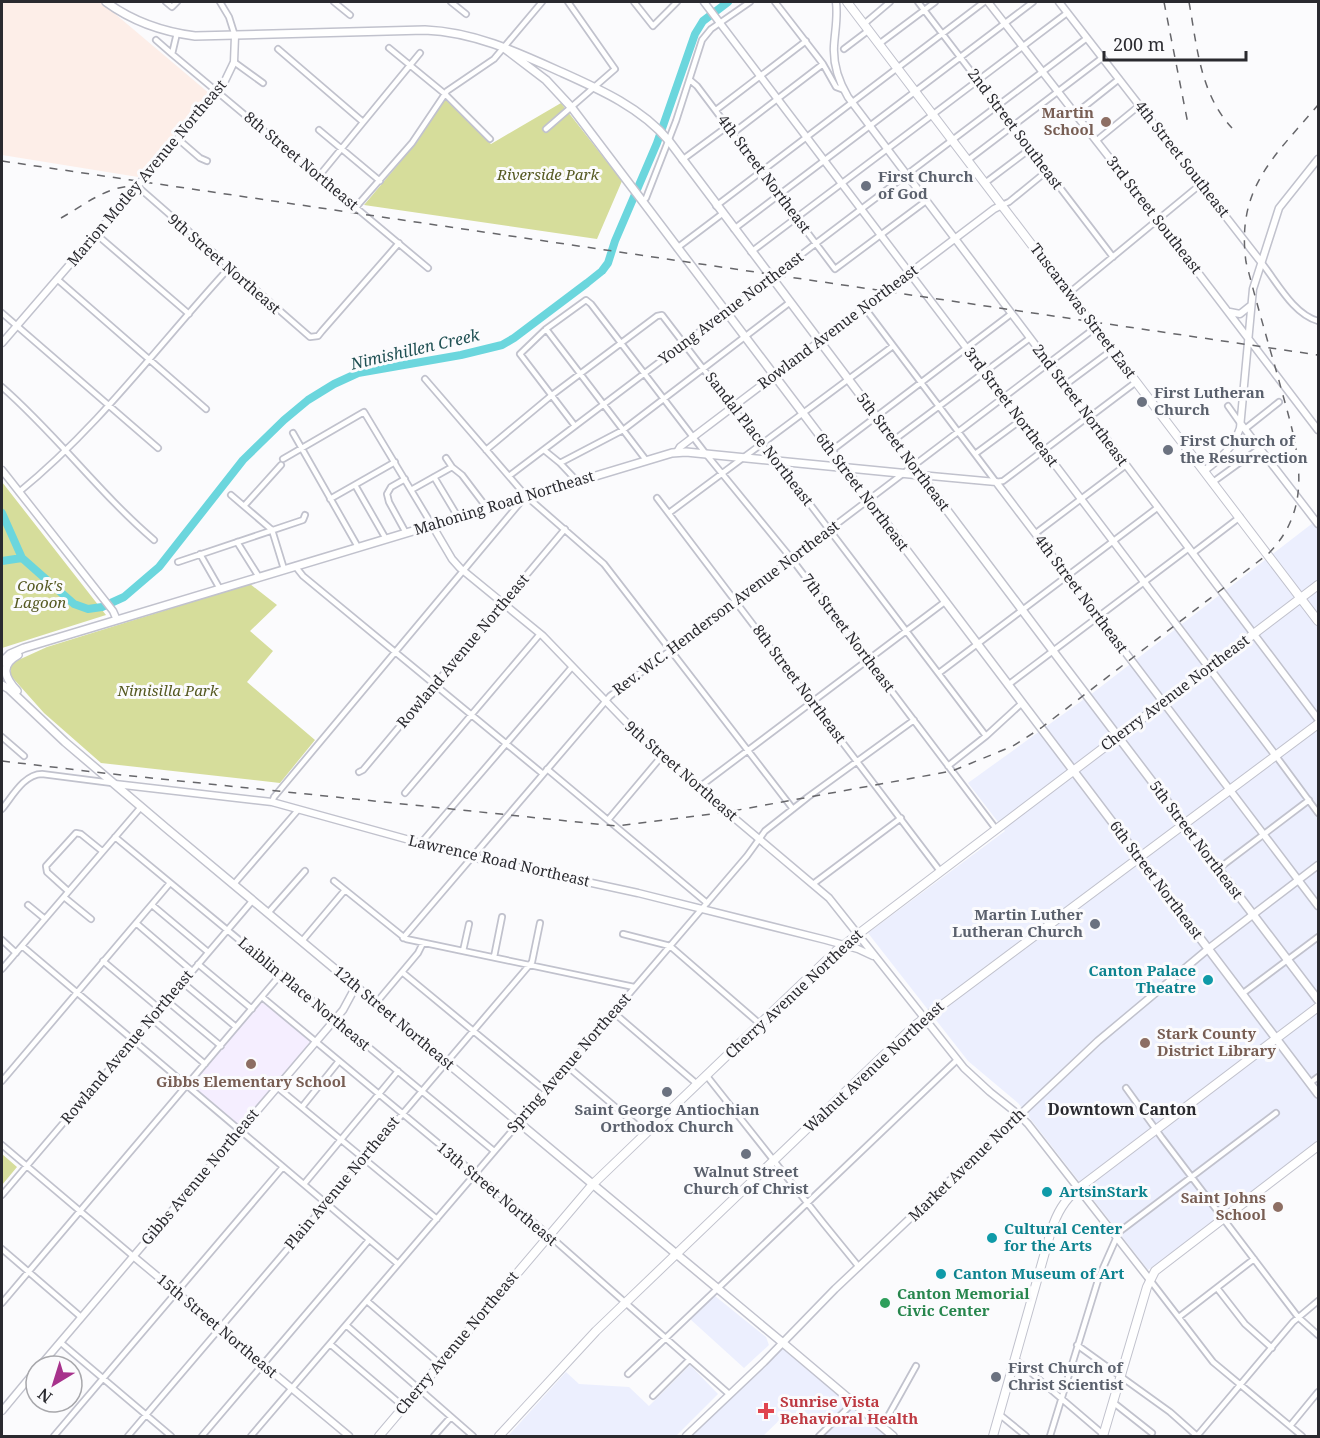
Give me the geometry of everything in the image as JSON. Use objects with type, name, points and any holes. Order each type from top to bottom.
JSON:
[{"type":"main road","points":[[106,2],[144,23],[177,33],[235,36],[429,30],[468,35],[504,48]]},
{"type":"main road","name":"Tuscarawas Street East","points":[[848,2],[1318,621]]},
{"type":"main road","name":"5th Street Northeast","points":[[504,48],[513,49],[621,102],[652,124],[667,140],[1318,1000]]},
{"type":"main road","name":"6th Street Northeast","points":[[504,48],[546,80],[572,108],[1318,1094]]},
{"type":"main road","name":"Mahoning Road Northeast","points":[[2,662],[10,654],[24,648],[677,452],[920,475]]},
{"type":"main road","name":"Cherry Avenue Northeast","points":[[379,1437],[593,1184],[844,945],[1318,585]]},
{"type":"main road","points":[[37,716],[32,706],[10,683],[5,669],[11,658],[44,645],[48,641]]},
{"type":"main road","name":"Mahoning Road Northeast","points":[[2,652],[12,648],[24,648]]},
{"type":"main road","name":"12th Street Northeast","points":[[2,675],[9,689]]},
{"type":"main road","name":"12th Street Northeast","points":[[2,685],[141,807],[783,1342],[893,1437]]},
{"type":"main road","name":"Walnut Avenue Northeast","points":[[499,1437],[573,1354],[924,1018],[1318,724]]},
{"type":"main road","points":[[993,1437],[1056,1217],[1064,1202],[1079,1188],[1318,1007]]},
{"type":"main road","points":[[1104,1436],[1150,1280],[1160,1266],[1318,1146]]},
{"type":"street","points":[[166,2],[172,7],[177,2]]},
{"type":"street","points":[[220,2],[229,17],[235,36]]},
{"type":"street","points":[[334,2],[350,15]]},
{"type":"street","points":[[451,2],[466,14]]},
{"type":"street","points":[[356,207],[412,143],[445,94],[453,86],[494,59],[542,2]]},
{"type":"street","points":[[546,129],[615,69],[568,2]]},
{"type":"street","points":[[634,2],[652,26],[677,2]]},
{"type":"street","points":[[642,200],[646,198],[690,80],[702,40],[719,21],[750,2]]},
{"type":"street","name":"2nd Street Northeast","points":[[776,2],[823,64],[836,87],[844,90]]},
{"type":"street","name":"2nd Street Northeast","points":[[836,2],[834,56],[844,90],[852,103],[1065,386],[1092,414],[1126,465],[1318,719]]},
{"type":"street","points":[[844,49],[890,2]]},
{"type":"street","name":"2nd Street Southeast","points":[[918,2],[1113,257]]},
{"type":"street","points":[[879,44],[935,2]]},
{"type":"street","points":[[716,206],[986,2]]},
{"type":"street","name":"3rd Street Southeast","points":[[986,2],[1158,220],[1318,430]]},
{"type":"street","points":[[734,229],[1033,2]]},
{"type":"street","name":"4th Street Southeast","points":[[1059,2],[1297,308],[1306,316],[1318,321]]},
{"type":"street","name":"3rd Street Northeast","points":[[705,3],[1318,813]]},
{"type":"street","points":[[751,252],[1067,13]]},
{"type":"street","points":[[172,54],[177,33]]},
{"type":"street","name":"Marion Motley Avenue Northeast","points":[[2,343],[218,92],[234,62],[235,36]]},
{"type":"street","name":"Young Avenue Northeast","points":[[509,476],[1087,38]]},
{"type":"street","name":"8th Street Northeast","points":[[156,40],[428,268]]},
{"type":"street","points":[[716,110],[806,41]]},
{"type":"street","points":[[389,48],[445,94],[490,139]]},
{"type":"street","points":[[278,49],[363,122]]},
{"type":"street","points":[[319,176],[420,53]]},
{"type":"street","points":[[968,160],[1102,57]]},
{"type":"street","points":[[234,62],[263,83]]},
{"type":"street","points":[[733,133],[823,64]]},
{"type":"street","points":[[1075,114],[1119,79]]},
{"type":"street","name":"4th Street Northeast","points":[[690,80],[716,110],[835,269],[880,235]]},
{"type":"street","points":[[1096,141],[1140,105]]},
{"type":"street","points":[[682,160],[728,126]]},
{"type":"street","points":[[319,130],[380,180]]},
{"type":"street","points":[[178,139],[200,158],[207,161]]},
{"type":"street","points":[[985,183],[1030,148]]},
{"type":"street","points":[[1243,426],[1250,306],[1261,262],[1279,208],[1318,159]]},
{"type":"street","points":[[1002,205],[1009,202],[1047,171]]},
{"type":"street","points":[[1069,293],[1202,184]]},
{"type":"street","name":"9th Street Northeast","points":[[137,186],[310,337],[322,331],[399,243]]},
{"type":"street","points":[[880,235],[926,201]]},
{"type":"street","name":"Rowland Avenue Northeast","points":[[677,452],[680,447],[818,341],[994,208],[1002,205]]},
{"type":"street","points":[[677,248],[722,214]]},
{"type":"street","points":[[96,234],[189,314]]},
{"type":"street","points":[[19,492],[66,452],[229,268]]},
{"type":"street","points":[[57,279],[206,409]]},
{"type":"street","name":"7th Street Northeast","points":[[546,329],[586,300],[590,303],[706,454],[791,558],[996,829]]},
{"type":"street","points":[[560,463],[623,430],[789,303]]},
{"type":"street","points":[[1228,311],[1240,314],[1250,306]]},
{"type":"street","name":"4th Street Northeast","points":[[864,307],[1318,906]]},
{"type":"street","points":[[2,313],[158,448]]},
{"type":"street","points":[[831,451],[1011,314]]},
{"type":"street","name":"Sandal Place Northeast","points":[[621,343],[657,316],[662,315],[761,445],[829,529],[986,736]]},
{"type":"street","name":"Rev. W.C. Henderson Avenue Northeast","points":[[403,938],[605,701],[1095,328]]},
{"type":"street","points":[[575,426],[520,354],[546,329],[646,460]]},
{"type":"street","points":[[894,440],[1030,338]]},
{"type":"street","points":[[486,450],[552,395],[621,343]]},
{"type":"street","points":[[669,513],[893,346]]},
{"type":"street","points":[[1065,386],[1112,350]]},
{"type":"street","points":[[424,379],[526,496],[604,564],[793,809]]},
{"type":"street","points":[[996,482],[1003,481],[1136,382]]},
{"type":"street","points":[[2,387],[154,540]]},
{"type":"street","points":[[1204,471],[1231,446],[1243,426],[1280,402]]},
{"type":"street","points":[[1228,406],[1317,519]]},
{"type":"street","name":"9th Street Northeast","points":[[301,449],[364,412],[452,559],[540,634],[661,757],[829,898],[957,1059],[986,1088],[1019,1114],[1150,1280]]},
{"type":"street","points":[[975,454],[1021,420]]},
{"type":"street","points":[[293,433],[358,547]]},
{"type":"street","points":[[1213,482],[1260,447]]},
{"type":"street","points":[[283,459],[301,449]]},
{"type":"street","points":[[544,450],[577,481]]},
{"type":"street","points":[[447,458],[487,508]]},
{"type":"street","points":[[330,499],[395,462]]},
{"type":"street","points":[[244,506],[281,465]]},
{"type":"street","points":[[1036,533],[1126,465]]},
{"type":"street","points":[[411,490],[452,467]]},
{"type":"street","points":[[2,470],[113,611],[117,620]]},
{"type":"street","name":"Mahoning Road Northeast","points":[[920,475],[996,482]]},
{"type":"street","points":[[434,477],[458,518]]},
{"type":"street","points":[[405,479],[391,487],[387,494],[406,533]]},
{"type":"street","points":[[355,485],[386,539]]},
{"type":"street","points":[[231,495],[272,530],[284,569]]},
{"type":"street","points":[[272,802],[526,496]]},
{"type":"street","name":"8th Street Northeast","points":[[657,498],[940,871]]},
{"type":"street","points":[[939,673],[1158,508]]},
{"type":"street","points":[[178,562],[303,520],[305,515]]},
{"type":"street","points":[[1008,685],[1144,582],[1240,517]]},
{"type":"street","name":"Rowland Avenue Northeast","points":[[359,772],[565,529]]},
{"type":"street","points":[[237,542],[259,577]]},
{"type":"street","points":[[200,554],[220,589]]},
{"type":"street","points":[[295,566],[303,576],[543,774]]},
{"type":"street","points":[[698,788],[946,601]]},
{"type":"street","points":[[405,793],[540,634]]},
{"type":"street","points":[[421,843],[572,667]]},
{"type":"street","points":[[948,766],[1022,703]]},
{"type":"street","name":"Spring Avenue Northeast","points":[[253,1434],[705,906],[765,831],[914,720]]},
{"type":"street","points":[[2,737],[24,756]]},
{"type":"street","points":[[608,820],[661,757]]},
{"type":"street","points":[[547,769],[705,906]]},
{"type":"street","points":[[2,809],[24,782],[33,775],[42,774],[115,784]]},
{"type":"street","name":"Lawrence Road Northeast","points":[[115,784],[272,802],[471,857],[705,906],[844,945],[878,958]]},
{"type":"street","points":[[1218,869],[1309,800]]},
{"type":"street","points":[[2,969],[141,807]]},
{"type":"street","points":[[234,884],[298,810]]},
{"type":"street","points":[[813,884],[901,818]]},
{"type":"street","points":[[68,891],[45,869],[64,845],[78,832],[102,852]]},
{"type":"street","name":"Laiblin Place Northeast","points":[[115,837],[494,1151]]},
{"type":"street","name":"Market Avenue North","points":[[686,1437],[859,1266],[1098,1041],[1208,949],[1318,865]]},
{"type":"street","points":[[268,913],[305,871]]},
{"type":"street","points":[[334,881],[403,938],[634,987]]},
{"type":"street","points":[[2,1081],[170,883]]},
{"type":"street","points":[[302,941],[345,890]]},
{"type":"street","points":[[64,897],[91,920]]},
{"type":"street","name":"Rowland Avenue Northeast","points":[[2,1195],[253,900]]},
{"type":"street","points":[[28,905],[45,919]]},
{"type":"street","points":[[152,905],[208,952]]},
{"type":"street","points":[[494,957],[502,916]]},
{"type":"street","points":[[136,923],[192,971]]},
{"type":"street","name":"Plain Avenue Northeast","points":[[128,1437],[472,1030],[530,965],[540,923]]},
{"type":"street","points":[[463,951],[469,924]]},
{"type":"street","points":[[623,934],[670,946],[760,1024]]},
{"type":"street","points":[[1242,994],[1318,937]]},
{"type":"street","points":[[2,940],[16,953]]},
{"type":"street","points":[[376,1003],[422,948],[423,943]]},
{"type":"street","points":[[21,946],[398,1264]]},
{"type":"street","points":[[103,962],[160,1009]]},
{"type":"street","points":[[198,964],[252,1009]]},
{"type":"street","points":[[402,972],[546,1091]]},
{"type":"street","points":[[2,1303],[281,974]]},
{"type":"street","points":[[182,982],[237,1027]]},
{"type":"street","name":"Gibbs Avenue Northeast","points":[[50,1354],[335,1020],[356,986]]},
{"type":"street","name":"13th Street Northeast","points":[[262,997],[549,1236],[729,1394]]},
{"type":"street","points":[[167,1001],[221,1046]]},
{"type":"street","points":[[613,1012],[697,1084]]},
{"type":"street","points":[[152,1019],[206,1064]]},
{"type":"street","points":[[628,1374],[957,1059]]},
{"type":"street","points":[[302,1107],[339,1062]]},
{"type":"street","points":[[567,1066],[646,1132]]},
{"type":"street","points":[[304,1184],[398,1071]]},
{"type":"street","points":[[706,1075],[859,1266]]},
{"type":"street","points":[[1310,1083],[1318,1077]]},
{"type":"street","points":[[277,1087],[436,1219]]},
{"type":"street","points":[[1126,1088],[1298,1317],[1318,1335]]},
{"type":"street","points":[[1050,1437],[1099,1277],[1116,1237],[1122,1229],[1276,1113]]},
{"type":"street","name":"15th Street Northeast","points":[[2,1145],[350,1437]]},
{"type":"street","points":[[54,1437],[283,1167]]},
{"type":"street","points":[[202,1437],[369,1240]]},
{"type":"street","points":[[2,1249],[81,1317]]},
{"type":"street","points":[[1179,1317],[1254,1259]]},
{"type":"street","points":[[1150,1280],[1213,1362],[1302,1437]]},
{"type":"street","points":[[1217,1288],[1245,1324],[1272,1348]]},
{"type":"street","points":[[367,1301],[440,1364]]},
{"type":"street","points":[[1077,1345],[1170,1412],[1197,1437],[1298,1317],[1318,1301]]},
{"type":"street","points":[[346,1325],[473,1437]]},
{"type":"street","points":[[60,1342],[171,1437]]},
{"type":"street","points":[[330,1344],[404,1407]]},
{"type":"street","points":[[1015,1359],[1104,1436]]},
{"type":"street","points":[[653,1396],[690,1360]]},
{"type":"street","points":[[882,1427],[916,1366]]},
{"type":"street","points":[[2,1411],[24,1384]]},
{"type":"street","points":[[1290,1426],[1318,1392]]},
{"type":"street","points":[[819,1437],[854,1402]]},
{"type":"street","points":[[1114,1403],[1152,1433]]},
{"type":"street","points":[[999,1414],[1026,1437]]},
{"type":"street","points":[[434,1437],[450,1418]]},
{"type":"street","points":[[253,1434],[260,1437]]},
{"type":"shaded area","points":[[2,2],[101,2],[210,94],[138,177],[2,155]]},
{"type":"shaded area","points":[[1318,519],[1318,1151],[1148,1270],[1018,1103],[968,1061],[868,933],[1005,831],[968,783],[1094,692]]},
{"type":"shaded area","name":"Gibbs Elementary School","points":[[262,998],[314,1042],[240,1129],[188,1086]]},
{"type":"shaded area","points":[[715,1296],[766,1337],[769,1345],[744,1368],[690,1319]]},
{"type":"shaded area","points":[[784,1345],[889,1436],[824,1436],[827,1432],[805,1412],[798,1419],[789,1411],[763,1436],[689,1436]]},
{"type":"shaded area","points":[[690,1365],[718,1394],[676,1436],[508,1436],[566,1372],[579,1384],[629,1387],[649,1406]]},
{"type":"green space","name":"Riverside Park","points":[[445,99],[491,144],[561,103],[622,181],[597,239],[364,205],[417,142]]},
{"type":"green space","name":"Cook's Lagoon","points":[[2,482],[106,615],[2,648]]},
{"type":"green space","name":"Nimisilla Park","points":[[250,584],[277,605],[250,631],[273,651],[247,682],[315,740],[280,783],[101,763],[44,713],[11,676],[11,667],[14,662],[47,647]]},
{"type":"green space","points":[[2,1154],[17,1167],[2,1185]]},
{"type":"waterway","name":"Nimishillen Creek","points":[[2,513],[22,558],[74,604],[88,609],[102,607],[124,597],[159,567],[243,460],[308,400],[358,373],[461,355],[502,345],[514,338],[587,283],[608,263],[615,241],[657,143],[695,34],[703,21],[728,2]]},
{"type":"waterway","points":[[2,561],[22,558]]},
{"type":"railway","points":[[1164,2],[1188,124]]},
{"type":"railway","points":[[1189,2],[1206,85],[1221,115],[1232,128]]},
{"type":"railway","points":[[2,761],[616,826],[727,812],[952,771],[1013,746],[1041,728],[1268,554],[1284,534],[1294,513],[1298,491],[1296,446],[1246,262],[1244,236],[1247,214],[1262,175],[1273,158],[1318,105]]},
{"type":"railway","points":[[2,161],[1318,355]]},
{"type":"railway","points":[[61,218],[114,189],[134,186]]},
{"type":"place","name":"Martin School","points":[[1106,122]]},
{"type":"place","name":"First Church of God","points":[[866,186]]},
{"type":"place","name":"First Lutheran Church","points":[[1142,402]]},
{"type":"place","name":"First Church of the Resurrection","points":[[1168,450]]},
{"type":"place","name":"Martin Luther Lutheran Church","points":[[1095,924]]},
{"type":"place","name":"Canton Palace Theatre","points":[[1208,980]]},
{"type":"place","name":"Stark County District Library","points":[[1145,1043]]},
{"type":"place","name":"Gibbs Elementary School","points":[[251,1064]]},
{"type":"place","name":"Saint George Antiochian Orthodox Church","points":[[667,1092]]},
{"type":"place","name":"Walnut Street Church of Christ","points":[[746,1154]]},
{"type":"place","name":"ArtsinStark","points":[[1047,1192]]},
{"type":"place","name":"Saint Johns School","points":[[1278,1207]]},
{"type":"place","name":"Cultural Center for the Arts","points":[[992,1238]]},
{"type":"place","name":"Canton Museum of Art","points":[[941,1274]]},
{"type":"place","name":"Canton Memorial Civic Center","points":[[885,1303]]},
{"type":"place","name":"First Church of Christ Scientist","points":[[996,1377]]},
{"type":"place","name":"Sunrise Vista Behavioral Health","points":[[766,1411]]},
{"type":"district","name":"Downtown Canton","points":[[1122,1109]]}]
